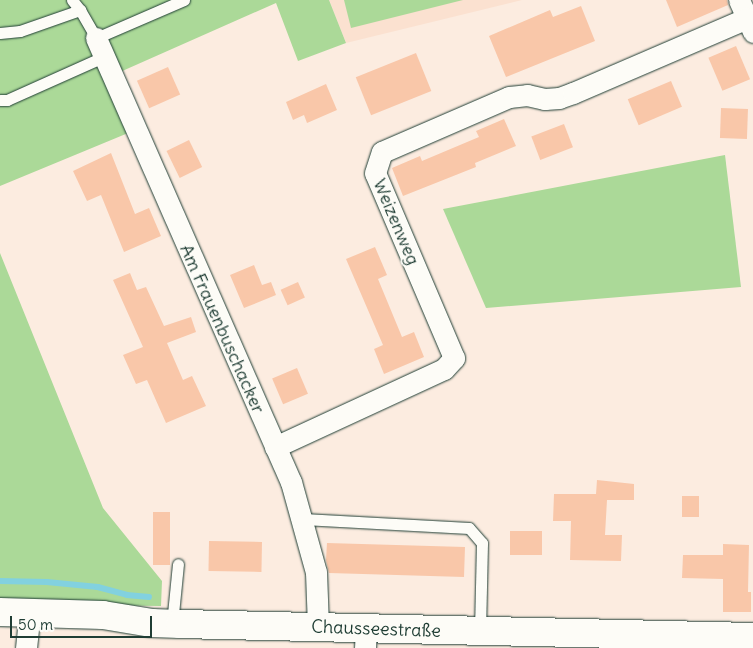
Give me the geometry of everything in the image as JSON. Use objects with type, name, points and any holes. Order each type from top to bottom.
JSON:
[{"type":"street","name":"Weizenweg","points":[[275,447],[444,369],[454,358],[375,173],[382,152],[509,97],[527,95],[545,99],[573,94],[746,17]]},
{"type":"street","name":"Am Frauenbuschacker","points":[[99,48],[291,482],[303,519],[316,572],[318,627]]},
{"type":"street","name":"Chausseestraße","points":[[0,612],[103,615],[172,624],[318,627],[365,639],[480,632],[753,637]]},
{"type":"street","points":[[26,648],[30,612]]},
{"type":"lane","points":[[72,0],[80,10],[99,48]]},
{"type":"lane","points":[[0,100],[7,100],[184,0]]},
{"type":"lane","points":[[0,33],[20,31],[80,10]]},
{"type":"lane","points":[[303,519],[469,528],[482,543],[480,632]]},
{"type":"lane","points":[[172,624],[178,564]]},
{"type":"shaded area","points":[[329,0],[522,0],[346,43]]},
{"type":"green space","points":[[0,0],[329,0],[346,43],[298,61],[276,3],[111,76],[133,131],[0,186]]},
{"type":"green space","points":[[344,0],[463,0],[351,28]]},
{"type":"green space","points":[[725,155],[741,287],[486,308],[443,209]]},
{"type":"green space","points":[[0,253],[103,508],[162,581],[161,606],[0,604]]},
{"type":"building","points":[[666,0],[727,0],[728,5],[677,27]]},
{"type":"building","points":[[581,6],[595,41],[506,77],[489,36],[550,10],[553,17]]},
{"type":"building","points":[[736,46],[750,79],[722,91],[708,58]]},
{"type":"building","points":[[416,53],[431,91],[371,115],[356,77]]},
{"type":"building","points":[[168,67],[180,94],[149,108],[137,81]]},
{"type":"building","points":[[671,81],[682,107],[639,125],[628,99]]},
{"type":"building","points":[[326,84],[337,110],[307,123],[304,115],[293,120],[286,102]]},
{"type":"building","points":[[721,108],[748,109],[747,139],[720,138]]},
{"type":"building","points":[[504,119],[516,146],[475,163],[476,167],[403,196],[392,168],[420,156],[422,161],[479,137],[476,131]]},
{"type":"building","points":[[564,124],[573,147],[540,160],[531,137]]},
{"type":"building","points":[[189,140],[202,167],[180,178],[167,151]]},
{"type":"building","points":[[111,153],[135,214],[149,208],[161,236],[124,252],[101,195],[87,201],[73,171]]},
{"type":"building","points":[[375,247],[387,275],[378,279],[402,337],[414,332],[424,357],[384,374],[374,349],[383,345],[346,259]]},
{"type":"building","points":[[254,265],[262,285],[271,282],[276,295],[244,308],[230,275]]},
{"type":"building","points":[[130,273],[137,290],[146,287],[164,326],[191,317],[196,332],[167,343],[183,380],[192,376],[206,406],[166,423],[147,380],[136,384],[123,355],[143,347],[113,280]]},
{"type":"building","points":[[298,282],[305,298],[288,305],[281,290]]},
{"type":"building","points":[[297,368],[308,394],[283,404],[272,379]]},
{"type":"building","points":[[597,480],[634,484],[634,500],[607,500],[605,535],[622,535],[621,561],[570,560],[571,521],[553,521],[554,494],[596,494]]},
{"type":"building","points":[[682,496],[699,496],[699,517],[682,517]]},
{"type":"building","points":[[153,512],[170,512],[170,565],[153,565]]},
{"type":"building","points":[[510,531],[542,531],[542,555],[510,555]]},
{"type":"building","points":[[209,541],[262,542],[261,572],[208,571]]},
{"type":"building","points":[[327,543],[465,547],[464,577],[329,573],[326,560]]},
{"type":"building","points":[[723,544],[749,545],[748,592],[751,592],[751,612],[723,612],[723,579],[682,578],[683,555],[723,555]]},
{"type":"waterway","points":[[0,581],[47,582],[98,587],[127,595],[149,597]]}]
